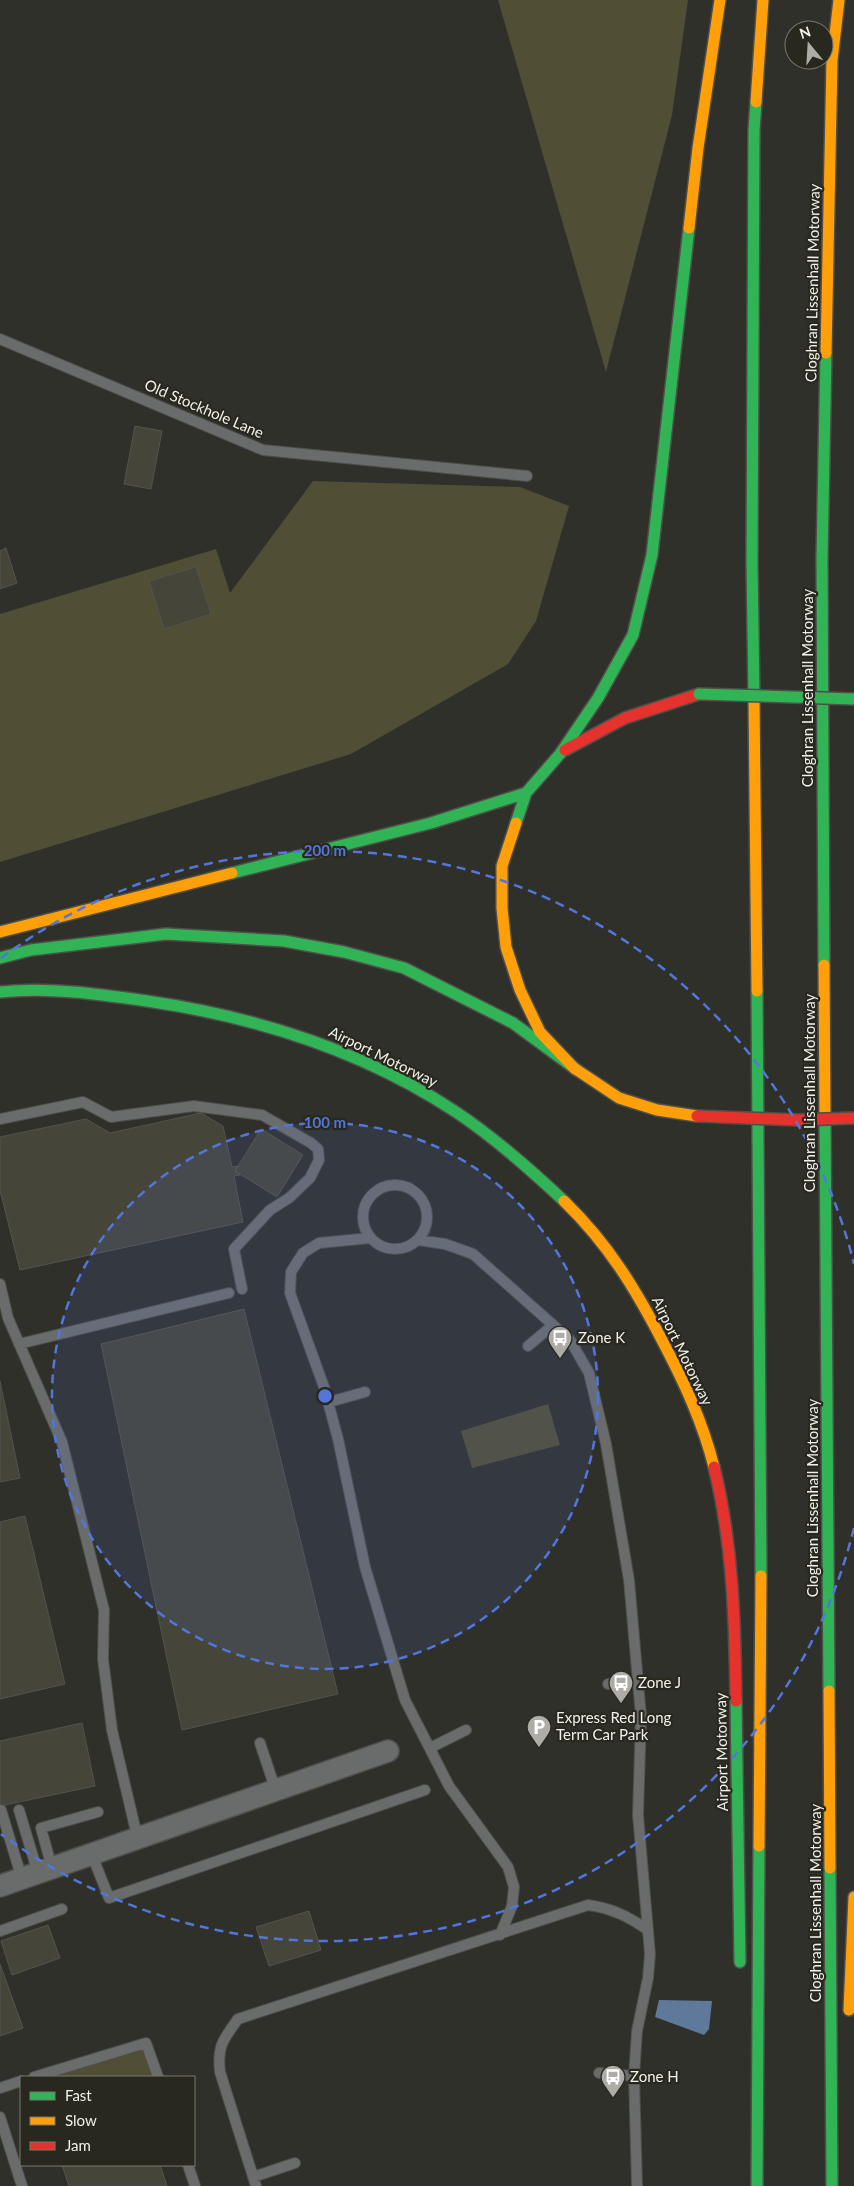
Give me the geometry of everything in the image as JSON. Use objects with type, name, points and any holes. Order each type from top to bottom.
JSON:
[{"type":"highway","points":[[575,1069],[540,1032],[520,990],[506,947],[502,908],[502,866],[526,793],[560,754],[598,698],[632,635],[652,555],[698,148],[720,0]]},
{"type":"highway","points":[[757,2186],[761,1604],[757,915],[752,562],[754,130],[763,0]]},
{"type":"highway","name":"Cloghran Lissenhall Motorway","points":[[832,2186],[822,559],[832,60],[839,0]]},
{"type":"highway","points":[[560,754],[625,718],[699,694],[854,700]]},
{"type":"highway","points":[[0,932],[431,823],[526,793]]},
{"type":"highway","points":[[0,958],[31,950],[98,940],[166,934],[284,941],[344,952],[404,968],[513,1023],[575,1069],[620,1098],[657,1110],[697,1116],[798,1120],[854,1118]]},
{"type":"highway","name":"Airport Motorway","points":[[0,992],[19,990],[77,992],[167,1002],[257,1021],[327,1045],[421,1089],[472,1123],[522,1161],[570,1207],[615,1259],[643,1303],[681,1376],[708,1444],[728,1535],[735,1607],[740,1970]]},
{"type":"highway","points":[[848,2026],[854,1896]]},
{"type":"highway","points":[[840,2186],[843,2116]]},
{"type":"street","points":[[0,1886],[138,1840],[388,1752]]},
{"type":"lane","name":"Old Stockhole Lane","points":[[0,339],[263,450],[527,476]]},
{"type":"lane","points":[[0,1118],[83,1102],[111,1116],[194,1106],[262,1115],[311,1143],[318,1149],[319,1160],[310,1178],[289,1198],[270,1210],[234,1248],[242,1290]]},
{"type":"lane","points":[[386,1186],[407,1187],[416,1193],[425,1206],[427,1222],[424,1232],[418,1240],[409,1246],[399,1249],[388,1249],[378,1245],[370,1238],[365,1229],[364,1208],[369,1198],[376,1191],[386,1186]]},
{"type":"lane","points":[[370,1238],[319,1243],[303,1253],[291,1272],[290,1293],[328,1402],[368,1576],[405,1700],[449,1786],[508,1867],[514,1887],[512,1906],[500,1934]]},
{"type":"lane","points":[[418,1240],[445,1244],[473,1254],[570,1340],[589,1373],[606,1444],[630,1580],[641,1716],[638,1815],[648,1930],[648,1978],[637,2030],[634,2076],[636,2186]]},
{"type":"lane","points":[[0,1284],[8,1318],[62,1442],[104,1610],[102,1659],[112,1730],[138,1840]]},
{"type":"lane","points":[[19,1344],[228,1293]]},
{"type":"lane","points":[[528,1346],[553,1325]]},
{"type":"lane","points":[[328,1402],[365,1392]]},
{"type":"lane","points":[[608,1684],[638,1681]]},
{"type":"lane","points":[[430,1748],[466,1730]]},
{"type":"lane","points":[[260,1743],[276,1791]]},
{"type":"lane","points":[[92,1855],[109,1898],[426,1790]]},
{"type":"lane","points":[[1,1810],[38,1873]]},
{"type":"lane","points":[[19,1810],[38,1873]]},
{"type":"lane","points":[[38,1873],[41,1828],[98,1812]]},
{"type":"lane","points":[[295,2163],[255,2181],[220,2072],[218,2054],[225,2037],[238,2019],[273,2006],[588,1905],[607,1907],[648,1930]]},
{"type":"lane","points":[[0,1931],[62,1909]]},
{"type":"lane","points":[[37,2076],[146,2043],[158,2076]]},
{"type":"lane","points":[[599,2074],[634,2076]]},
{"type":"lane","points":[[0,2088],[20,2081]]},
{"type":"lane","points":[[0,2117],[22,2186]]},
{"type":"lane","points":[[188,2166],[195,2186]]},
{"type":"shaded area","points":[[498,0],[688,0],[672,115],[606,372]]},
{"type":"shaded area","points":[[313,481],[520,487],[569,506],[536,621],[508,664],[351,754],[0,862],[0,614],[216,549],[230,593]]},
{"type":"shaded area","points":[[548,1404],[560,1445],[472,1468],[461,1431]]},
{"type":"shaded area","points":[[136,2048],[145,2052],[155,2076],[42,2076]]},
{"type":"water","points":[[659,2000],[712,2001],[709,2029],[704,2035],[655,2017]]},
{"type":"building","points":[[135,426],[162,431],[151,489],[124,484]]},
{"type":"building","points":[[6,548],[17,583],[0,589],[0,551]]},
{"type":"building","points":[[196,567],[211,614],[164,629],[149,581]]},
{"type":"building","points":[[201,1113],[223,1126],[232,1167],[238,1166],[235,1171],[240,1175],[234,1176],[243,1222],[20,1270],[0,1190],[0,1137],[86,1119],[110,1133]]},
{"type":"building","points":[[261,1129],[303,1155],[277,1197],[235,1171]]},
{"type":"building","points":[[244,1309],[338,1694],[182,1730],[101,1344]]},
{"type":"building","points":[[0,1381],[20,1478],[0,1482]]},
{"type":"building","points":[[25,1516],[65,1684],[0,1699],[0,1522]]},
{"type":"building","points":[[82,1723],[95,1786],[0,1806],[0,1741]]},
{"type":"building","points":[[309,1911],[321,1950],[269,1966],[256,1927]]},
{"type":"building","points":[[48,1925],[60,1958],[12,1975],[1,1941]]},
{"type":"building","points":[[0,1964],[23,2028],[0,2036]]},
{"type":"building","points":[[62,2166],[160,2166],[167,2186],[69,2186]]},
{"type":"traffic: fast","points":[[754,698],[752,562],[754,130],[756,102]]},
{"type":"traffic: fast","points":[[516,823],[526,793],[560,754],[598,698],[633,635],[652,555],[689,228]]},
{"type":"traffic: fast","points":[[824,965],[822,559],[826,353]]},
{"type":"traffic: fast","points":[[699,694],[854,699]]},
{"type":"traffic: fast","points":[[232,873],[431,823],[526,793]]},
{"type":"traffic: fast","points":[[0,958],[31,950],[166,934],[284,941],[344,952],[404,968],[513,1023],[577,1070]]},
{"type":"traffic: fast","points":[[0,992],[37,990],[92,994],[188,1008],[268,1027],[347,1054],[421,1090],[456,1112],[512,1154],[564,1201]]},
{"type":"traffic: fast","points":[[757,991],[761,1576]]},
{"type":"traffic: fast","points":[[825,1120],[829,1691]]},
{"type":"traffic: fast","points":[[736,1701],[740,1962]]},
{"type":"traffic: fast","points":[[757,2186],[759,1846]]},
{"type":"traffic: fast","points":[[830,1868],[832,2186]]},
{"type":"traffic: slow","points":[[689,228],[698,148],[720,0]]},
{"type":"traffic: slow","points":[[756,102],[763,0]]},
{"type":"traffic: slow","points":[[826,353],[832,60],[839,0]]},
{"type":"traffic: slow","points":[[754,698],[757,991]]},
{"type":"traffic: slow","points":[[516,823],[502,866],[502,908],[506,947],[520,990],[540,1032],[575,1069]]},
{"type":"traffic: slow","points":[[0,932],[232,873]]},
{"type":"traffic: slow","points":[[824,965],[825,1120]]},
{"type":"traffic: slow","points":[[577,1070],[619,1098],[657,1110],[697,1116]]},
{"type":"traffic: slow","points":[[564,1201],[608,1251],[642,1304],[686,1389],[699,1419],[714,1467]]},
{"type":"traffic: slow","points":[[759,1846],[761,1576]]},
{"type":"traffic: slow","points":[[829,1691],[830,1868]]},
{"type":"traffic: slow","points":[[849,2010],[854,1897]]},
{"type":"traffic: jam","points":[[565,750],[625,718],[699,694]]},
{"type":"traffic: jam","points":[[697,1116],[798,1120],[854,1118]]},
{"type":"traffic: jam","points":[[714,1467],[725,1525],[732,1583],[736,1701]]},
{"type":"place","name":"Zone K","points":[[560,1359]]},
{"type":"place","name":"Zone J","points":[[621,1704]]},
{"type":"place","name":"Express Red Long Term Car Park","points":[[539,1748]]},
{"type":"place","name":"Zone H","points":[[613,2098]]}]
